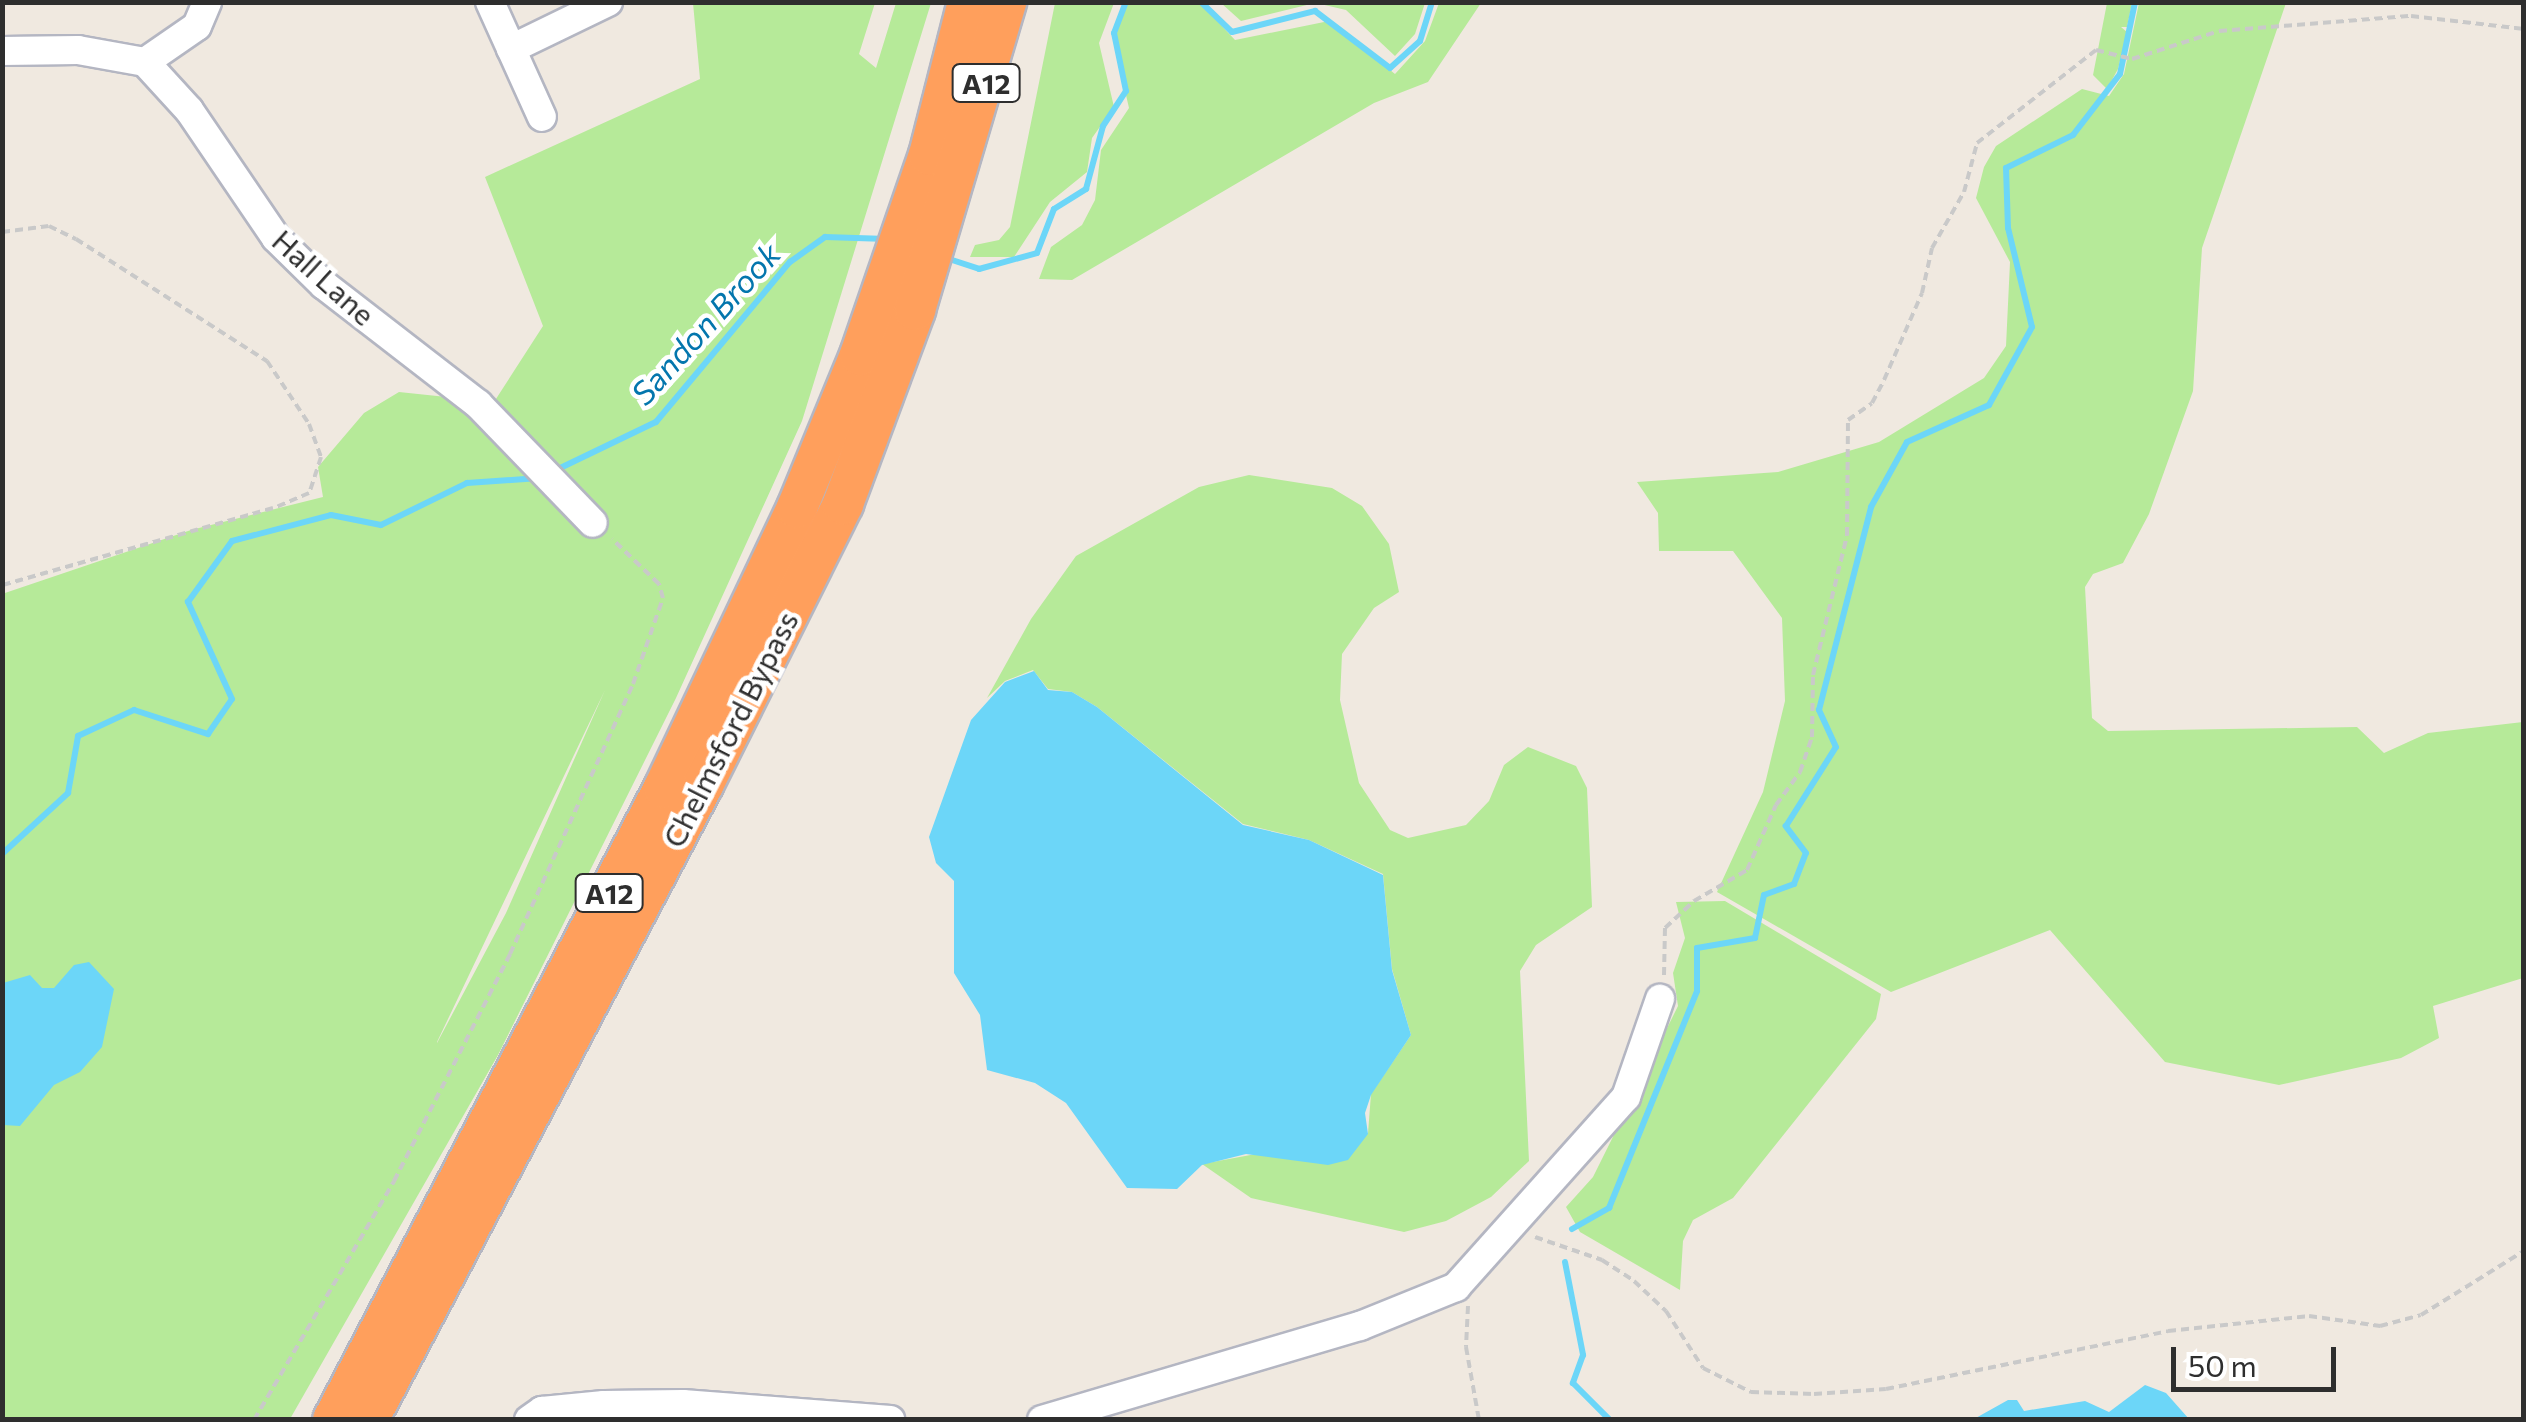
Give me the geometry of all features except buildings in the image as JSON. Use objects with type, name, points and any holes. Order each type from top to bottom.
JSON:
[{"type":"highway","name":"Chelmsford Bypass","points":[[946,159],[968,2]]},
{"type":"highway","name":"Chelmsford Bypass","points":[[368,1420],[712,768],[843,504],[877,362],[946,159],[1006,2]]},
{"type":"highway","name":"Chelmsford Bypass","points":[[333,1420],[664,788],[797,508],[877,362]]},
{"type":"street","points":[[2,51],[78,50],[145,62],[197,26],[206,2]]},
{"type":"street","points":[[490,2],[542,118]]},
{"type":"street","points":[[511,49],[608,2]]},
{"type":"street","name":"Hall Lane","points":[[145,62],[188,110],[276,238],[324,285],[478,404],[593,523]]},
{"type":"street","points":[[1042,1420],[1360,1326],[1456,1286],[1626,1097],[1660,999]]},
{"type":"street","points":[[528,1420],[542,1411],[664,1404],[796,1408],[890,1420]]},
{"type":"path","points":[[1660,999],[1664,928],[1694,901],[1747,870],[1776,805],[1800,772],[1812,737],[1812,676],[1847,535],[1848,420],[1872,403],[1884,380],[1922,293],[1932,248],[1964,192],[1977,143],[2096,50],[2132,59],[2219,31],[2412,16],[2524,29]]},
{"type":"path","points":[[2,232],[48,226],[76,239],[267,361],[309,424],[321,457],[308,493],[273,508],[2,585]]},
{"type":"path","points":[[254,1420],[394,1181],[510,954],[633,684],[663,598],[659,584],[593,523]]},
{"type":"path","points":[[1500,1236],[1550,1238],[1602,1260],[1666,1311],[1703,1368],[1751,1392],[1814,1394],[1886,1388],[2168,1331],[2309,1316],[2380,1326],[2421,1315],[2524,1251]]},
{"type":"path","points":[[1471,1272],[1466,1348],[1479,1420]]},
{"type":"green space","points":[[693,3],[875,3],[859,54],[876,68],[896,3],[931,3],[802,421],[676,698],[498,1055],[290,1419],[3,1419],[2,594],[191,530],[323,497],[318,467],[364,413],[399,392],[494,402],[543,326],[485,177],[700,79]],"holes":[[[605,690],[506,913],[437,1043]]]},
{"type":"green space","points":[[1055,3],[1114,3],[1099,43],[1114,107],[1092,138],[1087,172],[1050,202],[1014,257],[970,257],[975,245],[999,240],[1010,227]]},
{"type":"green space","points":[[1128,3],[1200,3],[1235,40],[1329,21],[1395,74],[1425,41],[1439,3],[1481,3],[1428,82],[1374,103],[1072,280],[1039,279],[1051,247],[1082,225],[1095,200],[1101,150],[1129,108],[1113,39]]},
{"type":"green space","points":[[1221,3],[1315,3],[1241,21]]},
{"type":"green space","points":[[1316,3],[1425,3],[1415,34],[1395,56],[1346,10]]},
{"type":"green space","points":[[2107,3],[2132,3],[2127,27],[2121,27],[2127,32],[2118,69],[2107,89],[2093,75]]},
{"type":"green space","points":[[2139,3],[2286,3],[2202,248],[2193,391],[2149,514],[2123,563],[2093,574],[2085,587],[2092,718],[2108,731],[2357,727],[2384,753],[2428,733],[2523,722],[2523,978],[2433,1006],[2439,1038],[2401,1058],[2279,1085],[2165,1062],[2050,930],[1891,992],[1717,892],[1763,792],[1785,701],[1782,618],[1733,551],[1659,551],[1658,513],[1637,482],[1778,472],[1879,442],[1984,378],[2006,346],[2010,262],[1976,198],[1984,167],[1996,146],[2082,89],[2109,96],[2124,74]]},
{"type":"green space","points":[[1249,475],[1332,488],[1362,506],[1389,544],[1399,592],[1374,608],[1342,654],[1340,700],[1359,783],[1390,830],[1408,838],[1466,825],[1489,801],[1504,765],[1528,747],[1576,766],[1587,788],[1592,907],[1536,945],[1520,971],[1529,1161],[1491,1197],[1446,1221],[1404,1232],[1251,1198],[1202,1164],[1368,1133],[1371,1094],[1411,1035],[1392,969],[1383,874],[1309,840],[1243,824],[1097,707],[1072,692],[1048,689],[1033,670],[1005,681],[987,698],[1031,619],[1076,556],[1199,487]]},
{"type":"green space","points":[[1725,901],[1881,994],[1876,1019],[1733,1198],[1693,1220],[1683,1241],[1680,1290],[1580,1232],[1566,1207],[1593,1177],[1678,1006],[1673,973],[1685,938],[1676,902]]},
{"type":"water","points":[[1034,671],[1048,690],[1072,692],[1097,707],[1243,825],[1309,840],[1383,875],[1392,970],[1411,1035],[1371,1095],[1365,1113],[1368,1134],[1348,1160],[1328,1165],[1246,1154],[1202,1165],[1177,1189],[1127,1188],[1066,1103],[1035,1083],[987,1070],[980,1015],[954,973],[954,881],[936,863],[929,837],[971,720],[1005,682]]},
{"type":"water","points":[[89,962],[114,989],[102,1047],[80,1072],[54,1085],[20,1126],[3,1125],[3,983],[30,975],[42,988],[54,988],[74,965]]},
{"type":"water","points":[[2145,1385],[2166,1393],[2189,1419],[1974,1419],[2008,1400],[2017,1400],[2024,1411],[2085,1401],[2109,1412]]},
{"type":"waterway","name":"Sandon Brook","points":[[946,258],[979,269],[1037,253],[1054,209],[1086,189],[1103,126],[1126,91],[1114,33],[1126,2]]},
{"type":"waterway","name":"Sandon Brook","points":[[1201,2],[1232,32],[1315,11],[1390,68],[1420,41],[1432,2]]},
{"type":"waterway","points":[[1572,1229],[1609,1208],[1697,991],[1697,948],[1755,938],[1764,895],[1794,884],[1806,853],[1786,826],[1836,747],[1819,710],[1871,507],[1907,442],[1989,405],[2032,327],[2008,228],[2006,168],[2073,135],[2120,74],[2135,2]]},
{"type":"waterway","name":"Sandon Brook","points":[[554,471],[656,422],[790,262],[825,237],[887,239]]},
{"type":"waterway","name":"Sandon Brook","points":[[2,854],[68,793],[78,736],[134,710],[208,734],[232,699],[188,602],[232,541],[331,515],[381,525],[467,483],[539,478]]},
{"type":"waterway","points":[[1565,1262],[1583,1355],[1573,1383],[1610,1420]]}]
